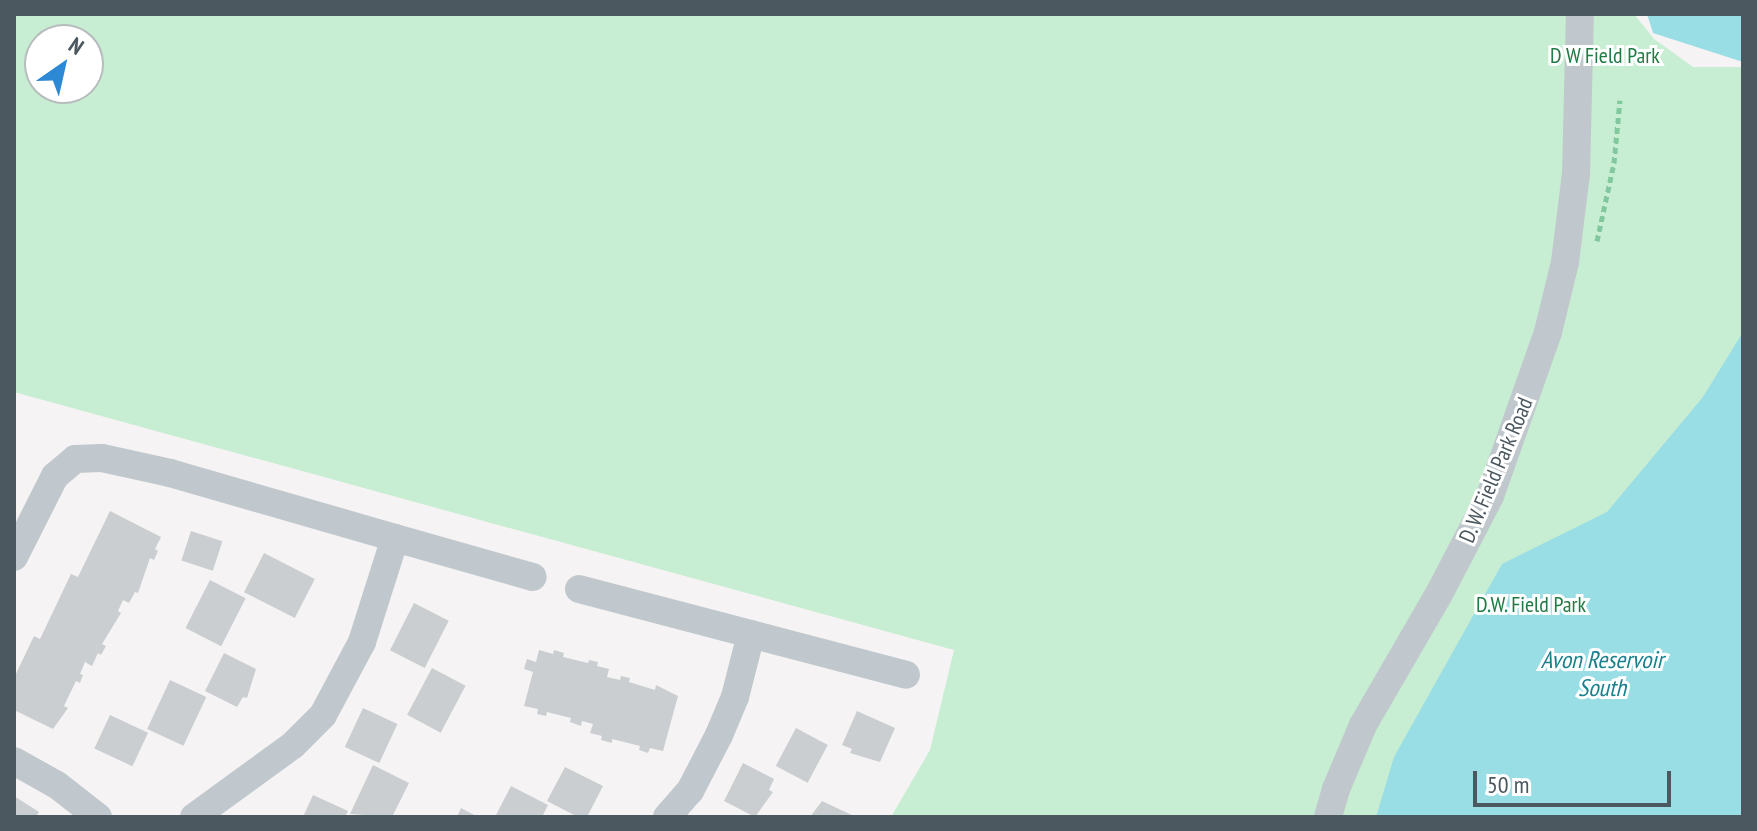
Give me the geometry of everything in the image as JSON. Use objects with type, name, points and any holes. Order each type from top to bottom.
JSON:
[{"type":"street","name":"D. W. Field Park Road","points":[[1328,817],[1363,725],[1464,549],[1490,496],[1524,408],[1548,332],[1565,262],[1576,174],[1580,14]]},
{"type":"street","points":[[14,557],[55,476],[75,459],[102,458],[170,473],[533,577]]},
{"type":"street","points":[[194,817],[282,754],[323,715],[362,642],[395,538]]},
{"type":"street","points":[[579,589],[906,675]]},
{"type":"street","points":[[667,817],[690,791],[719,735],[735,697],[751,634]]},
{"type":"street","points":[[14,761],[57,785],[98,817]]},
{"type":"green space","points":[[14,14],[1634,14],[1654,39],[1693,67],[1743,67],[1743,817],[891,817],[930,750],[954,650],[14,392]]},
{"type":"water","points":[[1647,14],[1743,14],[1743,62],[1653,33]]},
{"type":"water","name":"Avon Reservoir South","points":[[1743,332],[1743,817],[1376,817],[1394,757],[1502,564],[1607,512],[1703,397]]},
{"type":"building","points":[[110,511],[161,537],[155,549],[158,551],[154,560],[150,558],[138,593],[135,592],[129,603],[123,600],[118,611],[121,613],[102,644],[106,646],[101,655],[98,653],[92,666],[85,662],[80,683],[76,681],[64,706],[68,708],[53,729],[14,710],[14,678],[34,636],[40,639],[71,574],[78,577]]},
{"type":"building","points":[[191,531],[222,541],[213,571],[181,560]]},
{"type":"building","points":[[264,553],[315,579],[295,618],[244,592]]},
{"type":"building","points":[[210,580],[246,598],[221,646],[185,628]]},
{"type":"building","points":[[414,603],[449,621],[425,668],[390,650]]},
{"type":"building","points":[[539,650],[553,654],[554,650],[564,653],[563,657],[588,663],[589,660],[598,662],[597,666],[609,669],[607,677],[620,680],[621,676],[630,678],[629,682],[655,690],[656,685],[678,696],[663,751],[650,748],[648,753],[639,750],[640,746],[612,739],[612,743],[601,740],[602,736],[590,733],[593,724],[582,721],[581,726],[570,722],[571,718],[547,712],[546,716],[537,714],[538,709],[524,706],[533,672],[524,669],[527,659],[536,662]]},
{"type":"building","points":[[224,653],[256,669],[247,698],[243,697],[237,707],[205,691]]},
{"type":"building","points":[[432,668],[466,686],[441,733],[407,715]]},
{"type":"building","points":[[170,680],[206,697],[183,746],[147,729]]},
{"type":"building","points":[[363,708],[397,724],[379,763],[345,747]]},
{"type":"building","points":[[857,711],[895,728],[880,762],[850,753],[852,749],[842,745]]},
{"type":"building","points":[[110,715],[148,733],[132,766],[94,749]]},
{"type":"building","points":[[796,728],[828,745],[808,783],[776,766]]},
{"type":"building","points":[[743,763],[774,779],[769,790],[773,792],[755,817],[724,801]]},
{"type":"building","points":[[373,765],[409,783],[392,817],[350,814]]},
{"type":"building","points":[[565,767],[603,786],[587,817],[578,817],[547,801]]},
{"type":"building","points":[[511,786],[548,805],[542,817],[495,817]]},
{"type":"building","points":[[313,795],[348,811],[345,817],[303,817]]},
{"type":"building","points":[[14,796],[39,812],[36,817],[14,817]]},
{"type":"building","points":[[822,801],[856,817],[810,817]]},
{"type":"building","points":[[461,808],[478,817],[457,817]]},
{"type":"park label","name":"D W Field Park","points":[[1605,56]]},
{"type":"park label","name":"D.W. Field Park","points":[[1531,605]]}]
